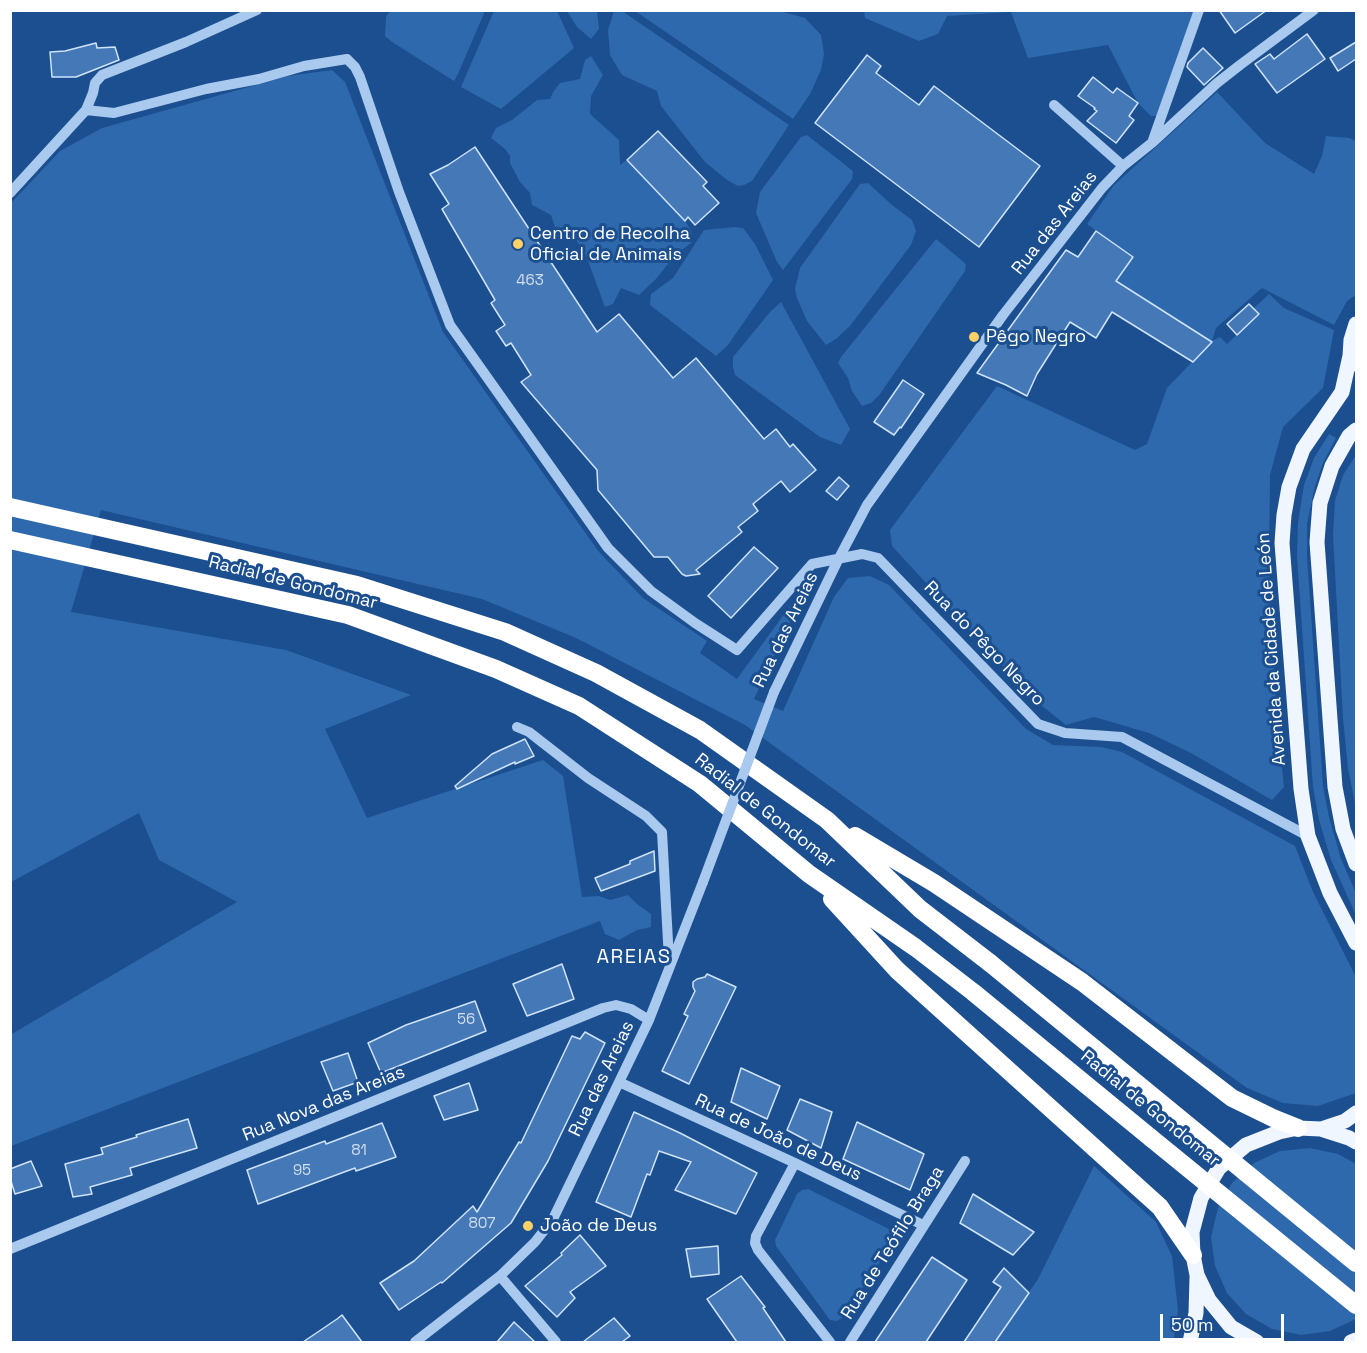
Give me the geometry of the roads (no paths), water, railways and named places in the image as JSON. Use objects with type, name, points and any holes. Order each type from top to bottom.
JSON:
[{"type":"highway","name":"Radial de Gondomar","points":[[10,507],[357,585],[505,632],[596,673],[700,730],[827,820],[920,909],[990,963],[1356,1263]]},
{"type":"highway","name":"Radial de Gondomar","points":[[10,540],[348,615],[496,669],[579,706],[700,784],[809,874],[916,948],[1356,1305]]},
{"type":"highway","points":[[827,820],[934,883],[1082,982],[1232,1098],[1298,1128]]},
{"type":"highway","points":[[809,874],[897,970],[1160,1207],[1193,1255]]},
{"type":"main road","name":"Avenida da Cidade de León","points":[[1356,324],[1342,392],[1303,449],[1289,487],[1282,543],[1301,789],[1308,836],[1330,893],[1356,944]]},
{"type":"main road","points":[[1350,356],[1356,374]]},
{"type":"main road","points":[[1356,430],[1349,436],[1332,466],[1320,503],[1317,542],[1335,788],[1343,829],[1356,864]]},
{"type":"main road","points":[[1321,1129],[1345,1121],[1356,1113]]},
{"type":"main road","points":[[1190,1342],[1196,1312],[1197,1275],[1192,1232],[1201,1198],[1220,1168],[1246,1145],[1279,1132],[1298,1128],[1321,1129],[1356,1142]]},
{"type":"main road","points":[[1197,1275],[1209,1300],[1231,1327],[1257,1342]]},
{"type":"main road","points":[[1351,1342],[1356,1340]]},
{"type":"street","points":[[10,193],[86,110],[95,83],[102,75],[186,42],[257,10]]},
{"type":"street","points":[[1153,142],[1199,10]]},
{"type":"street","name":"Rua das Areias","points":[[415,1342],[500,1276],[535,1242],[553,1219],[649,1020],[774,692],[867,505],[1003,315],[1102,188],[1123,166],[1153,142],[1191,106],[1240,65],[1314,10]]},
{"type":"street","name":"Rua do Pêgo Negro","points":[[86,110],[114,113],[206,89],[260,79],[304,66],[346,59],[355,67],[360,77],[399,192],[450,326],[608,548],[651,591],[737,650],[812,564],[862,554],[878,558],[1038,724],[1065,733],[1122,737],[1308,836]]},
{"type":"street","points":[[1054,105],[1123,166]]},
{"type":"street","points":[[517,727],[529,732],[588,778],[646,816],[662,832],[670,965]]},
{"type":"street","name":"Rua Nova das Areias","points":[[10,1249],[603,1008],[616,1005],[632,1009],[649,1020]]},
{"type":"street","name":"Rua de João de Deus","points":[[619,1082],[923,1225]]},
{"type":"street","name":"Rua de Teófilo Braga","points":[[850,1342],[965,1161]]},
{"type":"street","points":[[795,1163],[756,1236],[755,1243],[758,1251],[830,1342]]},
{"type":"street","points":[[500,1276],[556,1342]]},
{"type":"place","name":"Centro de Recolha Oficial de Animais","points":[[518,244]]},
{"type":"place","name":"Pêgo Negro","points":[[974,337]]},
{"type":"place","name":"João de Deus","points":[[528,1226]]},
{"type":"district","name":"AREIAS","points":[[634,958]]}]
